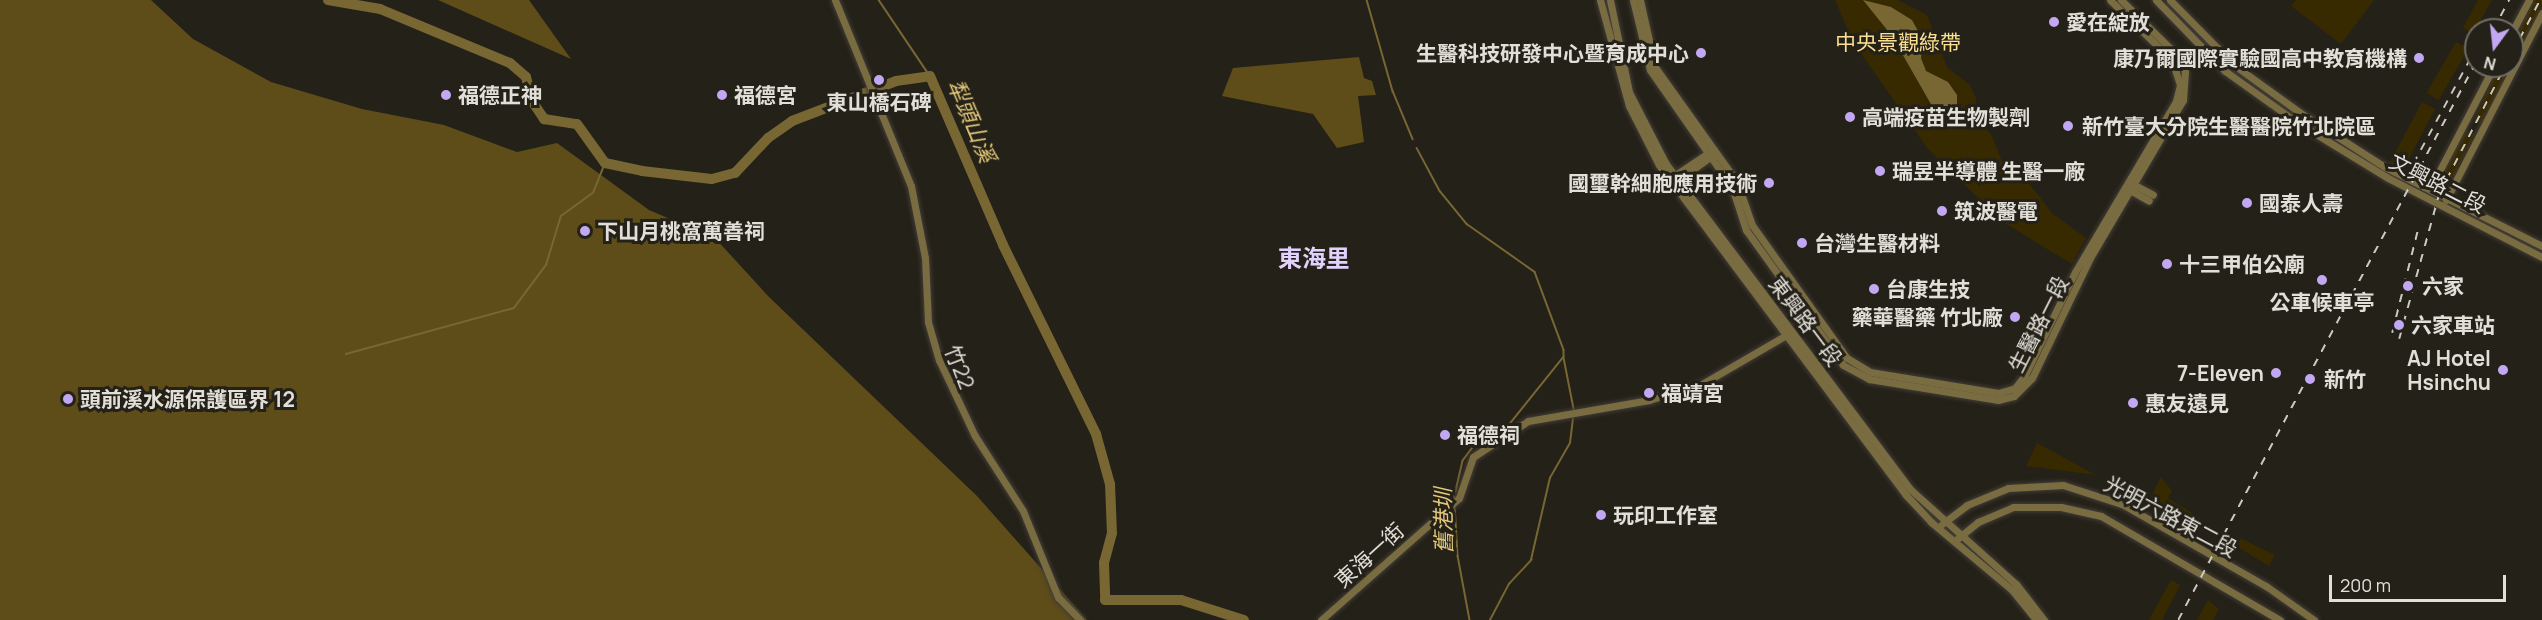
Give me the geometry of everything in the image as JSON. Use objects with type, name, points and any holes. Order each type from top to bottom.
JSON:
[{"type":"street","name":"竹22","points":[[835,0],[865,82],[911,186],[926,268],[928,322],[939,360],[965,419],[1023,511],[1058,597],[1080,620]]},
{"type":"street","name":"東興路一段","points":[[1600,0],[1629,106],[1647,145],[1672,182],[1910,489],[1941,525],[2016,584],[2044,620]]},
{"type":"street","name":"東興路一段","points":[[1610,0],[1635,108],[1652,142],[1789,333]]},
{"type":"street","name":"生醫路一段","points":[[1633,0],[1650,70],[1674,111],[1708,151],[1732,187],[1746,230],[1843,365],[1853,373],[1977,398],[2014,396],[2032,378],[2058,316]]},
{"type":"street","name":"生醫路一段","points":[[1640,0],[1655,67],[1683,111],[1717,150],[1737,182],[1752,225],[1856,366],[1998,393],[2015,388],[2025,375],[2175,101],[2180,85],[2172,60],[2110,0]]},
{"type":"street","name":"生醫路一段","points":[[2121,0],[2180,58],[2185,72],[2183,100],[2128,185]]},
{"type":"street","name":"文興路二段","points":[[2156,0],[2225,71],[2298,123],[2388,178],[2444,205],[2542,258]]},
{"type":"street","name":"文興路二段","points":[[2170,0],[2234,65],[2261,86],[2385,167],[2431,187],[2542,246]]},
{"type":"street","points":[[2519,18],[2529,0]]},
{"type":"street","points":[[2444,205],[2542,13]]},
{"type":"street","points":[[2425,196],[2488,78]]},
{"type":"street","points":[[1672,182],[1675,174],[1708,151],[1717,150]]},
{"type":"street","points":[[1672,182],[1681,180],[1712,158],[1717,150]]},
{"type":"street","points":[[2128,185],[2151,198]]},
{"type":"street","name":"東海一街","points":[[1322,620],[1455,501],[1473,457],[1528,421],[1649,400],[1702,384],[1789,333]]},
{"type":"street","name":"光明六路東二段","points":[[1941,525],[1967,505],[2008,488],[2063,485],[2108,498],[2146,518],[2266,586],[2314,620]]},
{"type":"street","name":"光明六路東二段","points":[[1958,538],[1978,522],[2013,507],[2061,507],[2101,516],[2280,620]]},
{"type":"street","name":"東興路一段","points":[[1958,538],[2012,590],[2036,620]]},
{"type":"green space","name":"中央景觀綠帶","points":[[1835,0],[1897,0],[1927,15],[1947,67],[1970,85],[1976,98],[1976,118],[1991,134],[2002,161],[2026,180],[2053,214],[2086,238],[2072,264],[2003,222],[1928,149],[1853,42]]},
{"type":"green space","points":[[2296,0],[2374,0],[2341,44],[2291,6]]},
{"type":"green space","points":[[2478,0],[2492,0],[2482,18],[2468,18]]},
{"type":"green space","points":[[2532,0],[2542,0],[2542,6],[2524,42],[2524,18],[2522,18]]},
{"type":"green space","points":[[2456,42],[2464,47],[2464,56],[2439,100],[2426,93]]},
{"type":"green space","points":[[2493,78],[2506,78],[2485,126],[2474,121]]},
{"type":"green space","points":[[2422,102],[2435,109],[2403,169],[2390,162]]},
{"type":"green space","points":[[2465,129],[2475,134],[2448,187],[2438,182]]},
{"type":"green space","points":[[2037,443],[2096,475],[2026,466]]},
{"type":"green space","points":[[2161,477],[2172,491],[2168,498],[2200,518],[2197,523],[2151,497]]},
{"type":"green space","points":[[2240,538],[2275,555],[2269,566],[2236,546]]},
{"type":"green space","points":[[2171,580],[2180,585],[2162,620],[2149,620]]},
{"type":"green space","points":[[2208,600],[2219,609],[2213,620],[2197,620]]},
{"type":"shaded area","points":[[0,0],[151,0],[193,39],[271,82],[362,109],[444,125],[517,152],[557,143],[649,210],[715,238],[768,296],[977,496],[1087,620],[0,620]]},
{"type":"shaded area","points":[[438,0],[529,0],[571,59]]},
{"type":"shaded area","points":[[1863,0],[1891,7],[1912,20],[1924,42],[1921,58],[1926,71],[1948,82],[1957,95],[1957,114],[1953,112],[1949,117],[1936,113],[1892,36]]},
{"type":"shaded area","points":[[1359,57],[1364,78],[1372,81],[1376,95],[1358,96],[1364,142],[1337,148],[1313,114],[1222,96],[1233,68]]},
{"type":"waterway","name":"犁頭山溪","points":[[328,0],[380,9],[510,63],[526,77],[532,101],[544,119],[577,124],[605,163],[642,171],[712,179],[735,173],[768,138],[792,121],[896,81],[930,76],[1003,245],[1096,434],[1110,484],[1112,533],[1104,563],[1105,600],[1181,600],[1244,620]]},
{"type":"waterway","points":[[879,0],[930,76]]},
{"type":"waterway","name":"舊港圳","points":[[1367,0],[1393,91],[1413,139]]},
{"type":"waterway","name":"舊港圳","points":[[1417,148],[1440,191],[1467,224],[1535,272],[1564,350],[1564,357],[1508,427],[1475,445],[1463,461],[1455,497]]},
{"type":"waterway","points":[[346,354],[514,308],[546,265],[561,216],[593,193],[605,163]]},
{"type":"waterway","name":"舊港圳","points":[[1564,358],[1574,409]]},
{"type":"waterway","name":"舊港圳","points":[[1490,620],[1509,584],[1531,560],[1550,478],[1570,443],[1573,417]]},
{"type":"waterway","name":"舊港圳","points":[[1455,505],[1458,556],[1470,620]]},
{"type":"railway","points":[[2499,18],[2509,0]]},
{"type":"railway","points":[[2524,30],[2540,0]]},
{"type":"railway","points":[[2413,164],[2464,70]]},
{"type":"railway","points":[[2178,620],[2467,78]]},
{"type":"railway","points":[[2399,339],[2439,194],[2499,78]]},
{"type":"railway","points":[[2392,333],[2418,229]]},
{"type":"place","name":"愛在綻放","points":[[2054,22]]},
{"type":"place","name":"生醫科技研發中心暨育成中心","points":[[1701,53]]},
{"type":"place","name":"康乃爾國際實驗國高中教育機構","points":[[2419,58]]},
{"type":"place","name":"東山橋石碑","points":[[879,80]]},
{"type":"place","name":"福德正神","points":[[446,95]]},
{"type":"place","name":"福德宮","points":[[722,95]]},
{"type":"place","name":"高端疫苗生物製劑","points":[[1850,117]]},
{"type":"place","name":"新竹臺大分院生醫醫院竹北院區","points":[[2068,126]]},
{"type":"place","name":"瑞昱半導體 生醫一廠","points":[[1880,171]]},
{"type":"place","name":"國璽幹細胞應用技術","points":[[1769,183]]},
{"type":"place","name":"國泰人壽","points":[[2247,203]]},
{"type":"place","name":"筑波醫電","points":[[1942,211]]},
{"type":"place","name":"下山月桃窩萬善祠","points":[[585,231]]},
{"type":"place","name":"台灣生醫材料","points":[[1802,243]]},
{"type":"place","name":"十三甲伯公廟","points":[[2167,264]]},
{"type":"place","name":"公車候車亭","points":[[2322,280]]},
{"type":"place","name":"六家","points":[[2408,286]]},
{"type":"place","name":"台康生技","points":[[1874,289]]},
{"type":"place","name":"藥華醫藥 竹北廠","points":[[2015,317]]},
{"type":"place","name":"六家車站","points":[[2399,325]]},
{"type":"place","name":"AJ Hotel Hsinchu","points":[[2503,370]]},
{"type":"place","name":"7-Eleven","points":[[2276,373]]},
{"type":"place","name":"新竹","points":[[2310,379]]},
{"type":"place","name":"福靖宮","points":[[1649,393]]},
{"type":"place","name":"頭前溪水源保護區界 12","points":[[68,399]]},
{"type":"place","name":"惠友遠見","points":[[2133,403]]},
{"type":"place","name":"福德祠","points":[[1445,435]]},
{"type":"place","name":"玩印工作室","points":[[1601,515]]},
{"type":"district","name":"東海里","points":[[1314,258]]}]
